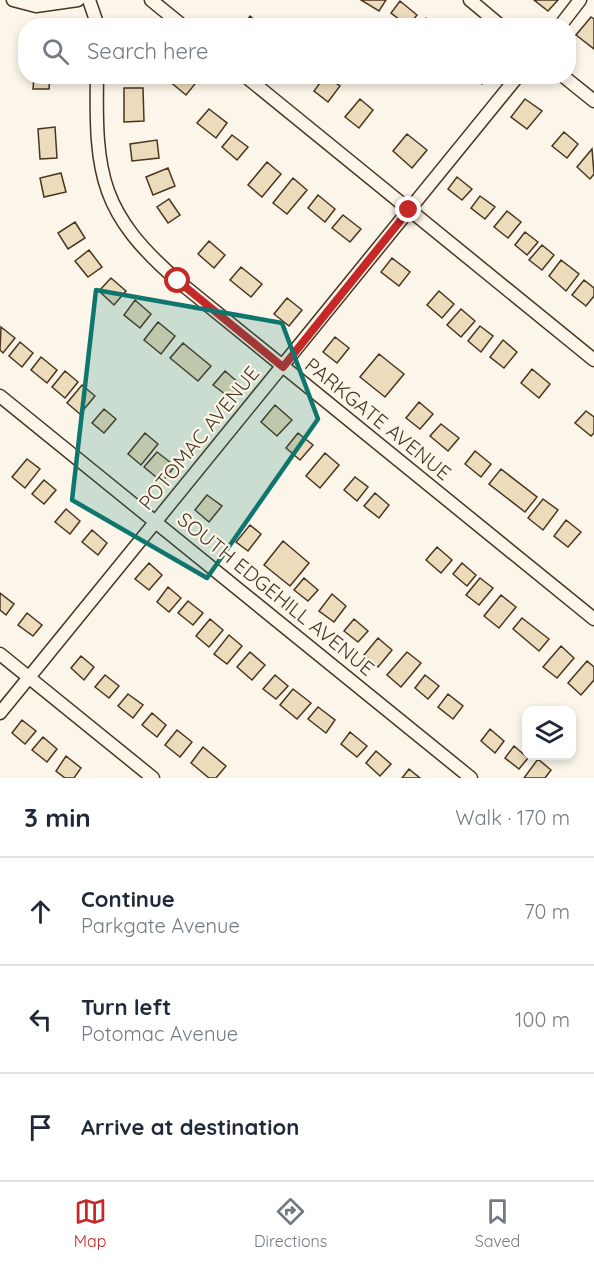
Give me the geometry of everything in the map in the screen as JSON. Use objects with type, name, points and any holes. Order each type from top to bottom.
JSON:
[{"type":"street","points":[[13,0],[36,6],[78,0]]},
{"type":"street","points":[[89,0],[95,18]]},
{"type":"street","points":[[151,0],[173,18]]},
{"type":"street","points":[[470,0],[491,18]]},
{"type":"street","points":[[566,18],[580,0]]},
{"type":"street","name":"PARKGATE AVENUE","points":[[97,84],[96,126],[99,163],[118,214],[132,236],[163,268],[594,619]]},
{"type":"street","points":[[255,84],[594,360]]},
{"type":"street","name":"POTOMAC AVENUE","points":[[0,713],[511,84]]},
{"type":"street","points":[[574,84],[594,101]]},
{"type":"street","name":"SOUTH EDGEHILL AVENUE","points":[[0,396],[471,778]]},
{"type":"street","points":[[0,654],[153,778]]},
{"type":"highlighted area","points":[[96,290],[282,323],[318,419],[207,578],[72,500]]},
{"type":"building","points":[[361,0],[386,0],[379,11]]},
{"type":"building","points":[[534,0],[558,0],[548,11]]},
{"type":"building","points":[[400,1],[417,15],[415,18],[398,18],[391,13]]},
{"type":"building","points":[[591,17],[594,19],[594,49],[576,35]]},
{"type":"building","points":[[33,84],[49,84],[49,89],[33,89]]},
{"type":"building","points":[[173,84],[195,84],[186,95]]},
{"type":"building","points":[[319,84],[340,86],[328,102],[314,91]]},
{"type":"building","points":[[124,88],[143,88],[144,121],[124,122]]},
{"type":"building","points":[[360,99],[373,110],[359,128],[345,117]]},
{"type":"building","points":[[525,99],[542,111],[527,129],[511,117]]},
{"type":"building","points":[[209,109],[227,123],[216,138],[197,123]]},
{"type":"building","points":[[55,127],[57,158],[40,159],[38,129]]},
{"type":"building","points":[[564,132],[578,144],[567,158],[552,146]]},
{"type":"building","points":[[407,134],[427,150],[412,168],[393,151]]},
{"type":"building","points":[[232,135],[248,147],[237,160],[222,147]]},
{"type":"building","points":[[157,140],[159,158],[132,161],[130,144]]},
{"type":"building","points":[[592,149],[594,174],[590,179],[577,167]]},
{"type":"building","points":[[267,162],[281,174],[262,197],[248,185]]},
{"type":"building","points":[[168,168],[175,186],[153,195],[146,177]]},
{"type":"building","points":[[61,173],[66,192],[44,197],[40,178]]},
{"type":"building","points":[[457,177],[472,189],[462,200],[448,189]]},
{"type":"building","points":[[293,178],[307,190],[287,214],[273,203]]},
{"type":"building","points":[[318,195],[335,209],[325,222],[308,208]]},
{"type":"building","points":[[480,196],[495,207],[485,219],[471,208]]},
{"type":"building","points":[[169,199],[180,215],[168,223],[157,207]]},
{"type":"building","points":[[507,211],[521,222],[508,238],[494,227]]},
{"type":"building","points":[[343,215],[361,229],[350,242],[332,228]]},
{"type":"building","points":[[75,222],[85,238],[68,249],[58,233]]},
{"type":"building","points":[[525,232],[538,242],[527,255],[515,245]]},
{"type":"building","points":[[209,241],[225,255],[214,268],[198,254]]},
{"type":"building","points":[[542,245],[554,255],[542,270],[529,260]]},
{"type":"building","points":[[89,250],[102,267],[88,277],[75,261]]},
{"type":"building","points":[[392,258],[410,272],[399,286],[381,272]]},
{"type":"building","points":[[561,260],[579,274],[566,291],[549,276]]},
{"type":"building","points":[[241,267],[262,284],[251,297],[230,280]]},
{"type":"building","points":[[111,278],[126,291],[114,305],[99,291]]},
{"type":"building","points":[[584,280],[594,288],[594,296],[586,306],[572,295]]},
{"type":"building","points":[[439,291],[454,304],[442,318],[427,305]]},
{"type":"building","points":[[287,298],[302,310],[289,326],[274,314]]},
{"type":"building","points":[[135,300],[151,314],[140,328],[124,315]]},
{"type":"building","points":[[461,309],[475,321],[461,337],[447,325]]},
{"type":"building","points":[[158,322],[175,336],[161,354],[144,340]]},
{"type":"building","points":[[480,326],[493,336],[481,352],[468,341]]},
{"type":"building","points":[[1,327],[15,338],[3,353],[0,350]]},
{"type":"building","points":[[335,337],[349,348],[337,363],[323,352]]},
{"type":"building","points":[[503,340],[517,352],[504,368],[490,357]]},
{"type":"building","points":[[20,342],[33,353],[22,367],[9,356]]},
{"type":"building","points":[[183,343],[211,366],[198,381],[170,358]]},
{"type":"building","points":[[379,354],[404,374],[385,397],[360,377]]},
{"type":"building","points":[[41,357],[57,370],[47,383],[31,370]]},
{"type":"building","points":[[532,369],[550,384],[539,398],[521,383]]},
{"type":"building","points":[[65,371],[78,382],[65,398],[52,387]]},
{"type":"building","points":[[225,371],[240,384],[229,397],[213,385]]},
{"type":"building","points":[[82,385],[95,396],[80,414],[67,403]]},
{"type":"building","points":[[419,402],[433,414],[420,429],[406,418]]},
{"type":"building","points":[[275,405],[292,420],[277,436],[261,422]]},
{"type":"building","points":[[104,409],[116,419],[104,433],[92,423]]},
{"type":"building","points":[[586,411],[594,417],[594,433],[591,436],[575,423]]},
{"type":"building","points":[[441,424],[459,438],[448,451],[430,436]]},
{"type":"building","points":[[145,433],[158,444],[141,465],[128,454]]},
{"type":"building","points":[[298,433],[313,445],[300,460],[286,448]]},
{"type":"building","points":[[475,451],[491,464],[481,477],[465,464]]},
{"type":"building","points":[[157,452],[175,466],[162,482],[144,467]]},
{"type":"building","points":[[325,453],[339,465],[320,488],[306,476]]},
{"type":"building","points":[[27,459],[40,469],[25,488],[12,477]]},
{"type":"building","points":[[501,469],[537,497],[525,512],[489,484]]},
{"type":"building","points":[[355,477],[368,487],[357,501],[344,490]]},
{"type":"building","points":[[44,480],[56,490],[44,504],[32,494]]},
{"type":"building","points":[[375,493],[389,505],[379,518],[364,506]]},
{"type":"building","points":[[207,495],[222,506],[209,522],[195,510]]},
{"type":"building","points":[[543,499],[558,510],[543,530],[528,518]]},
{"type":"building","points":[[66,509],[80,521],[70,534],[55,522]]},
{"type":"building","points":[[566,520],[581,532],[568,547],[554,536]]},
{"type":"building","points":[[250,525],[261,534],[248,551],[236,542]]},
{"type":"building","points":[[92,530],[107,543],[98,555],[82,542]]},
{"type":"building","points":[[283,541],[309,563],[290,586],[264,565]]},
{"type":"building","points":[[437,547],[452,560],[441,573],[426,560]]},
{"type":"building","points":[[149,563],[162,575],[149,590],[135,579]]},
{"type":"building","points":[[462,563],[476,575],[467,586],[453,574]]},
{"type":"building","points":[[304,578],[318,590],[308,601],[294,590]]},
{"type":"building","points":[[480,578],[493,588],[479,605],[466,595]]},
{"type":"building","points":[[168,587],[181,598],[169,612],[157,602]]},
{"type":"building","points":[[0,593],[14,604],[6,615],[0,610]]},
{"type":"building","points":[[332,594],[346,606],[334,622],[319,611]]},
{"type":"building","points":[[501,595],[516,607],[499,628],[484,616]]},
{"type":"building","points":[[188,601],[203,613],[193,625],[178,613]]},
{"type":"building","points":[[27,613],[42,625],[33,636],[18,625]]},
{"type":"building","points":[[522,618],[549,639],[539,651],[513,629]]},
{"type":"building","points":[[210,619],[223,630],[209,647],[196,636]]},
{"type":"building","points":[[354,619],[368,631],[358,642],[344,631]]},
{"type":"building","points":[[229,635],[242,646],[227,664],[214,654]]},
{"type":"building","points":[[378,638],[392,650],[378,667],[364,655]]},
{"type":"building","points":[[561,646],[574,658],[557,678],[543,667]]},
{"type":"building","points":[[250,652],[265,665],[252,680],[237,667]]},
{"type":"building","points":[[407,652],[421,663],[401,687],[387,675]]},
{"type":"building","points":[[81,656],[94,667],[84,680],[71,668]]},
{"type":"building","points":[[587,661],[594,667],[594,680],[581,695],[568,683]]},
{"type":"building","points":[[105,675],[119,686],[109,698],[95,687]]},
{"type":"building","points":[[275,675],[288,686],[276,699],[263,689]]},
{"type":"building","points":[[425,675],[439,686],[428,699],[415,688]]},
{"type":"building","points":[[293,689],[311,703],[297,719],[280,705]]},
{"type":"building","points":[[128,694],[143,705],[133,718],[118,706]]},
{"type":"building","points":[[448,694],[463,706],[453,719],[438,707]]},
{"type":"building","points":[[318,707],[335,720],[326,733],[308,719]]},
{"type":"building","points":[[152,713],[166,725],[157,737],[142,725]]},
{"type":"building","points":[[22,720],[36,731],[25,744],[12,733]]},
{"type":"building","points":[[490,729],[504,741],[495,753],[481,741]]},
{"type":"building","points":[[177,730],[192,742],[180,757],[165,745]]},
{"type":"building","points":[[350,732],[367,746],[357,757],[341,744]]},
{"type":"building","points":[[43,737],[57,749],[47,762],[32,750]]},
{"type":"building","points":[[514,746],[522,753],[522,760],[526,760],[519,769],[505,758]]},
{"type":"building","points":[[203,747],[226,766],[216,778],[209,778],[191,763]]},
{"type":"building","points":[[376,751],[391,764],[380,776],[366,763]]},
{"type":"building","points":[[66,756],[81,768],[74,778],[65,778],[56,771]]},
{"type":"building","points":[[537,760],[551,770],[545,778],[524,778]]},
{"type":"building","points":[[409,769],[420,778],[402,778]]},
{"type":"route","points":[[178,281],[283,367],[409,210]]}]
